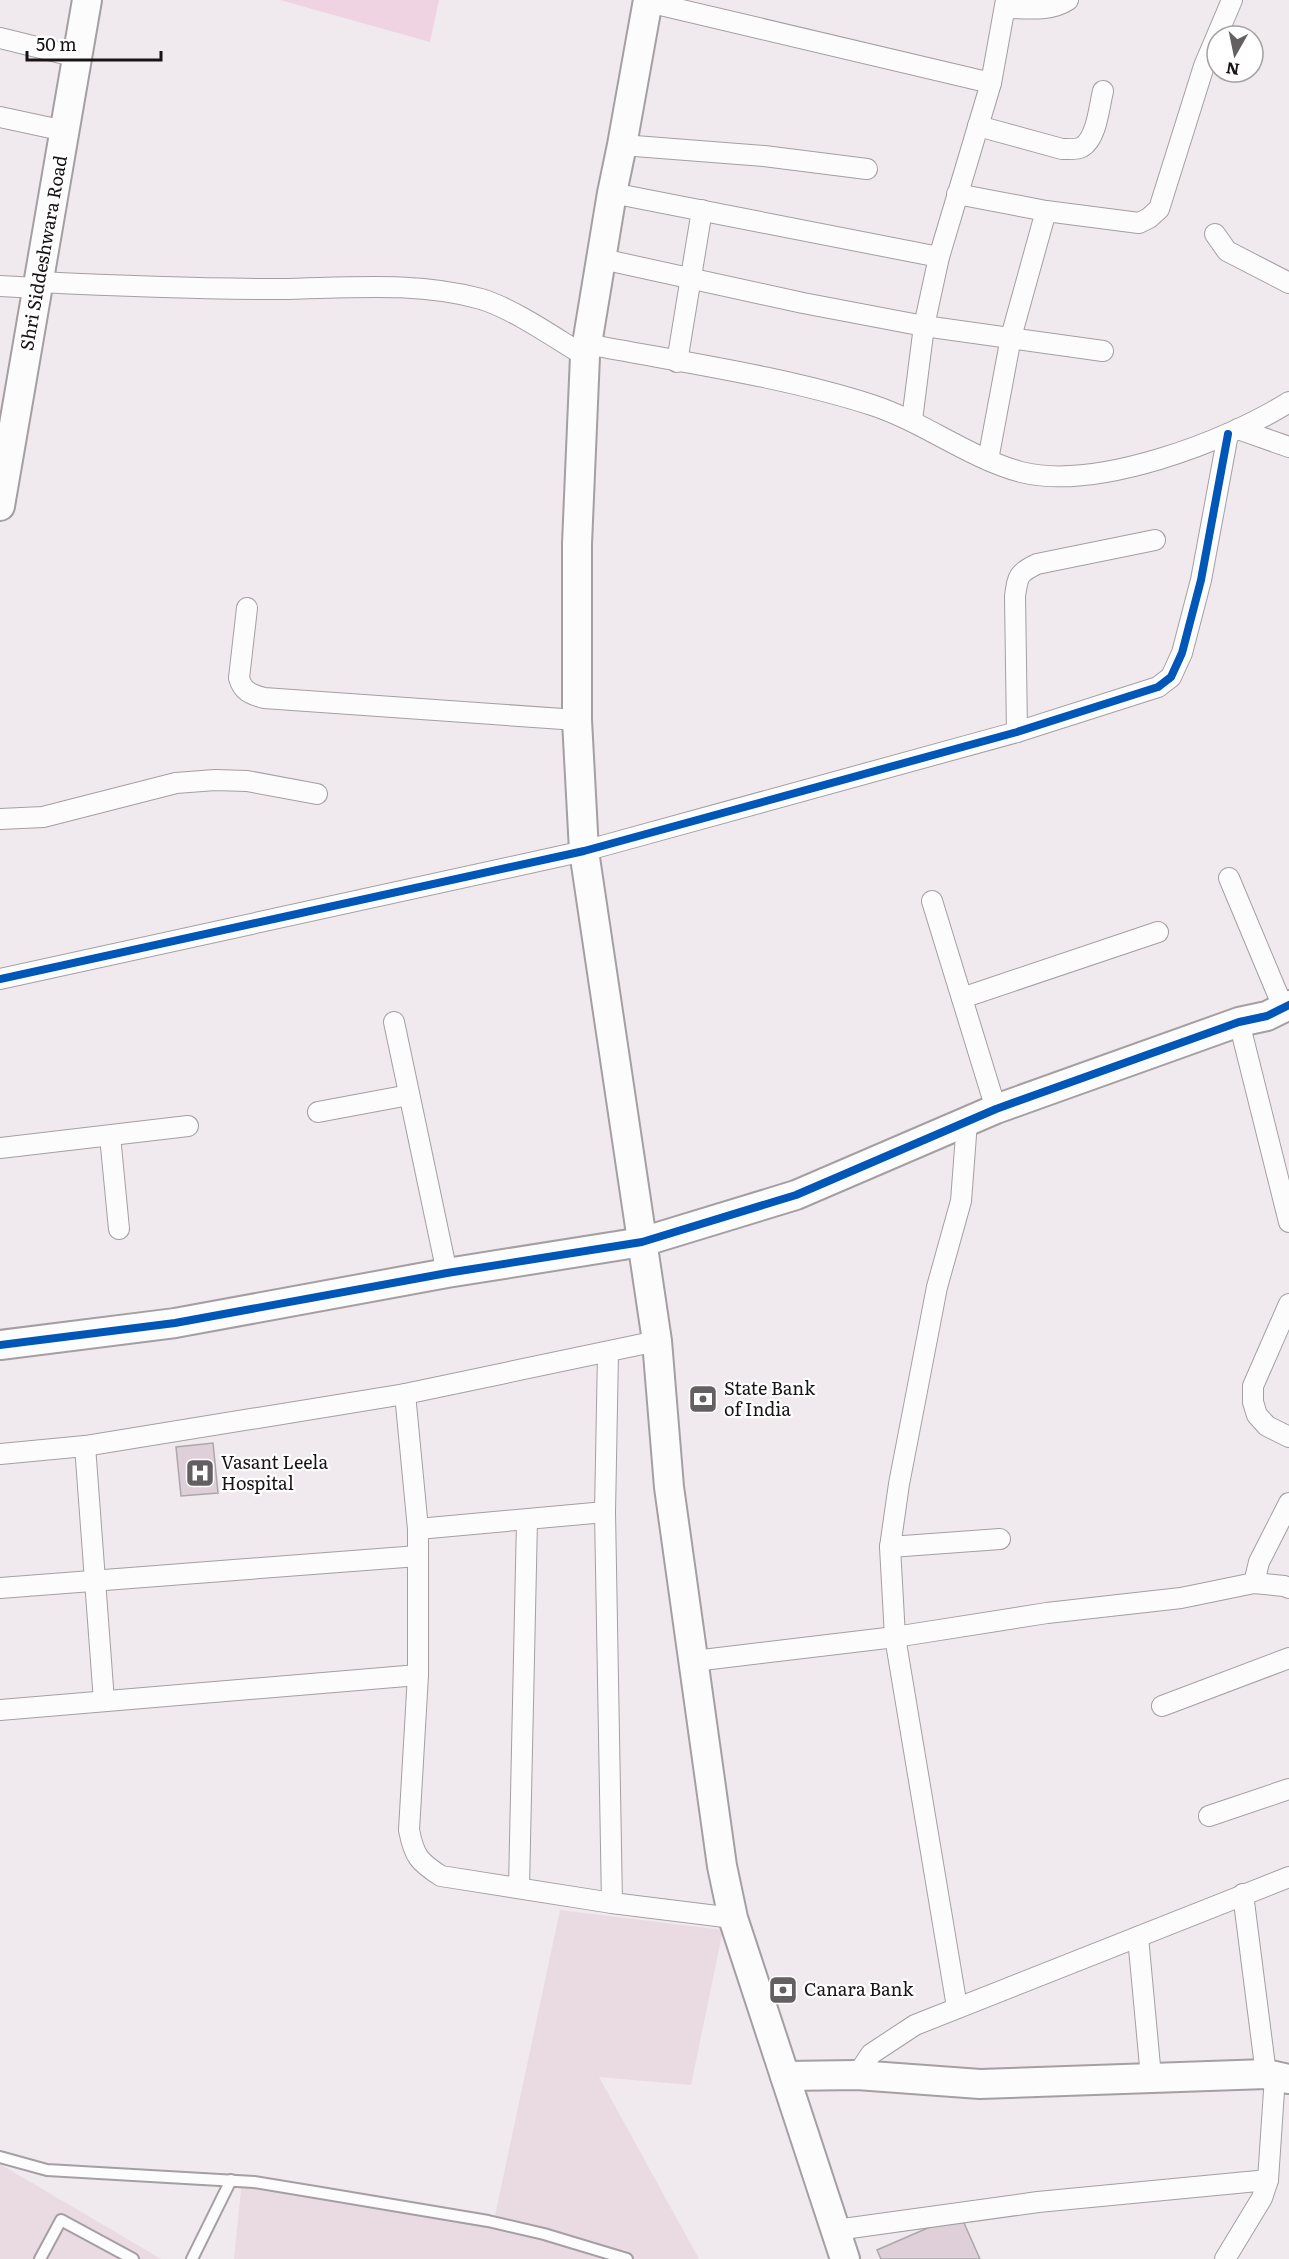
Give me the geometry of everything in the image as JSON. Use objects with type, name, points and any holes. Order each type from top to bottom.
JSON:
[{"type":"street","name":"Shri Siddeshwara Road","points":[[0,506],[87,0]]},
{"type":"street","points":[[912,420],[924,326],[939,257],[991,83],[1006,4],[1040,9],[1059,6],[1068,0]]},
{"type":"street","points":[[957,194],[1046,211],[1139,224],[1149,218],[1158,209],[1204,66],[1232,0]]},
{"type":"street","points":[[845,2259],[732,1918],[722,1866],[669,1487],[657,1341],[584,851],[577,720],[577,544],[586,350],[612,193],[648,1],[991,83]]},
{"type":"street","points":[[0,38],[77,57]]},
{"type":"street","points":[[978,126],[1062,149],[1083,146],[1092,133],[1103,91]]},
{"type":"street","points":[[0,117],[65,131]]},
{"type":"street","points":[[622,146],[764,156],[867,170]]},
{"type":"street","points":[[612,193],[939,257]]},
{"type":"street","points":[[677,362],[702,210]]},
{"type":"street","points":[[988,460],[1011,337],[1046,211]]},
{"type":"street","points":[[1215,234],[1227,250],[1289,283]]},
{"type":"street","points":[[602,259],[803,303],[924,326],[1103,351]]},
{"type":"street","points":[[0,286],[392,287],[447,292],[483,300],[586,350],[677,362],[807,387],[872,405],[912,420],[988,460],[1022,472],[1056,477],[1100,473],[1180,454],[1233,431],[1289,402]]},
{"type":"street","points":[[1233,431],[1289,447]]},
{"type":"street","points":[[0,979],[584,851],[1017,732],[1158,687],[1170,677],[1182,653],[1201,580],[1233,431]]},
{"type":"street","points":[[1017,732],[1015,596],[1017,581],[1023,571],[1037,564],[1155,540]]},
{"type":"street","points":[[246,608],[239,678],[241,686],[249,694],[264,698],[577,720]]},
{"type":"street","points":[[0,819],[43,817],[186,782],[247,781],[317,794]]},
{"type":"street","points":[[0,1345],[175,1323],[642,1242],[796,1195],[996,1109],[1239,1022],[1267,1016],[1286,1006],[1229,878]]},
{"type":"street","points":[[932,901],[996,1109]]},
{"type":"street","points":[[962,998],[1158,932]]},
{"type":"street","points":[[394,1022],[447,1274]]},
{"type":"street","points":[[1239,1022],[1289,1222]]},
{"type":"street","points":[[318,1112],[409,1095]]},
{"type":"street","points":[[957,2007],[895,1637],[890,1547],[899,1484],[937,1287],[961,1202],[967,1122]]},
{"type":"street","points":[[0,1148],[188,1126]]},
{"type":"street","points":[[110,1136],[119,1229]]},
{"type":"street","points":[[1289,1304],[1254,1386],[1253,1402],[1257,1415],[1267,1426],[1289,1437]]},
{"type":"street","points":[[0,1454],[85,1446],[405,1394],[657,1341]]},
{"type":"street","points":[[608,1353],[605,1512],[612,1903]]},
{"type":"street","points":[[405,1394],[418,1529],[418,1675],[409,1830],[413,1851],[423,1865],[441,1876],[612,1903],[732,1918]]},
{"type":"street","points":[[85,1446],[104,1701]]},
{"type":"street","points":[[1254,1583],[1259,1562],[1289,1503]]},
{"type":"street","points":[[418,1529],[605,1512]]},
{"type":"street","points":[[519,1887],[526,1520]]},
{"type":"street","points":[[890,1547],[1000,1539]]},
{"type":"street","points":[[0,1588],[418,1556]]},
{"type":"street","points":[[694,1661],[895,1637],[1047,1613],[1180,1598],[1254,1583],[1289,1588]]},
{"type":"street","points":[[1162,1706],[1289,1658]]},
{"type":"street","points":[[0,1710],[418,1675]]},
{"type":"street","points":[[1209,1816],[1289,1789]]},
{"type":"street","points":[[856,2075],[871,2055],[915,2025],[1289,1877]]},
{"type":"street","points":[[1225,2259],[1262,2198],[1268,2180],[1277,2076],[1244,1894]]},
{"type":"street","points":[[1138,1937],[1151,2077]]},
{"type":"street","points":[[785,2076],[856,2075],[980,2084],[1151,2077],[1277,2076]]},
{"type":"street","points":[[836,2230],[1038,2202],[1268,2180]]},
{"type":"lane","points":[[0,2157],[47,2170],[254,2182],[488,2220],[627,2259]]},
{"type":"lane","points":[[192,2259],[231,2180]]},
{"type":"lane","points":[[40,2259],[61,2220],[133,2259]]},
{"type":"shaded area","points":[[280,0],[439,0],[430,42]]},
{"type":"shaded area","points":[[560,1910],[723,1930],[691,2085],[599,2077],[699,2259],[234,2259],[242,2180],[493,2225]]},
{"type":"shaded area","points":[[0,2164],[161,2259],[0,2259]]},
{"type":"building","points":[[213,1443],[218,1493],[181,1496],[176,1447]]},
{"type":"building","points":[[960,2214],[980,2259],[881,2259],[877,2250]]},
{"type":"cycle path","points":[[0,979],[584,851],[1017,732],[1158,687],[1171,677],[1182,653],[1201,580],[1228,434]]},
{"type":"cycle path","points":[[0,1345],[175,1323],[447,1273],[642,1242],[796,1195],[996,1109],[1239,1022],[1267,1016],[1289,1005]]},
{"type":"place","name":"State Bank of India","points":[[703,1399]]},
{"type":"place","name":"Vasant Leela Hospital","points":[[200,1473]]},
{"type":"place","name":"Canara Bank","points":[[783,1990]]}]
